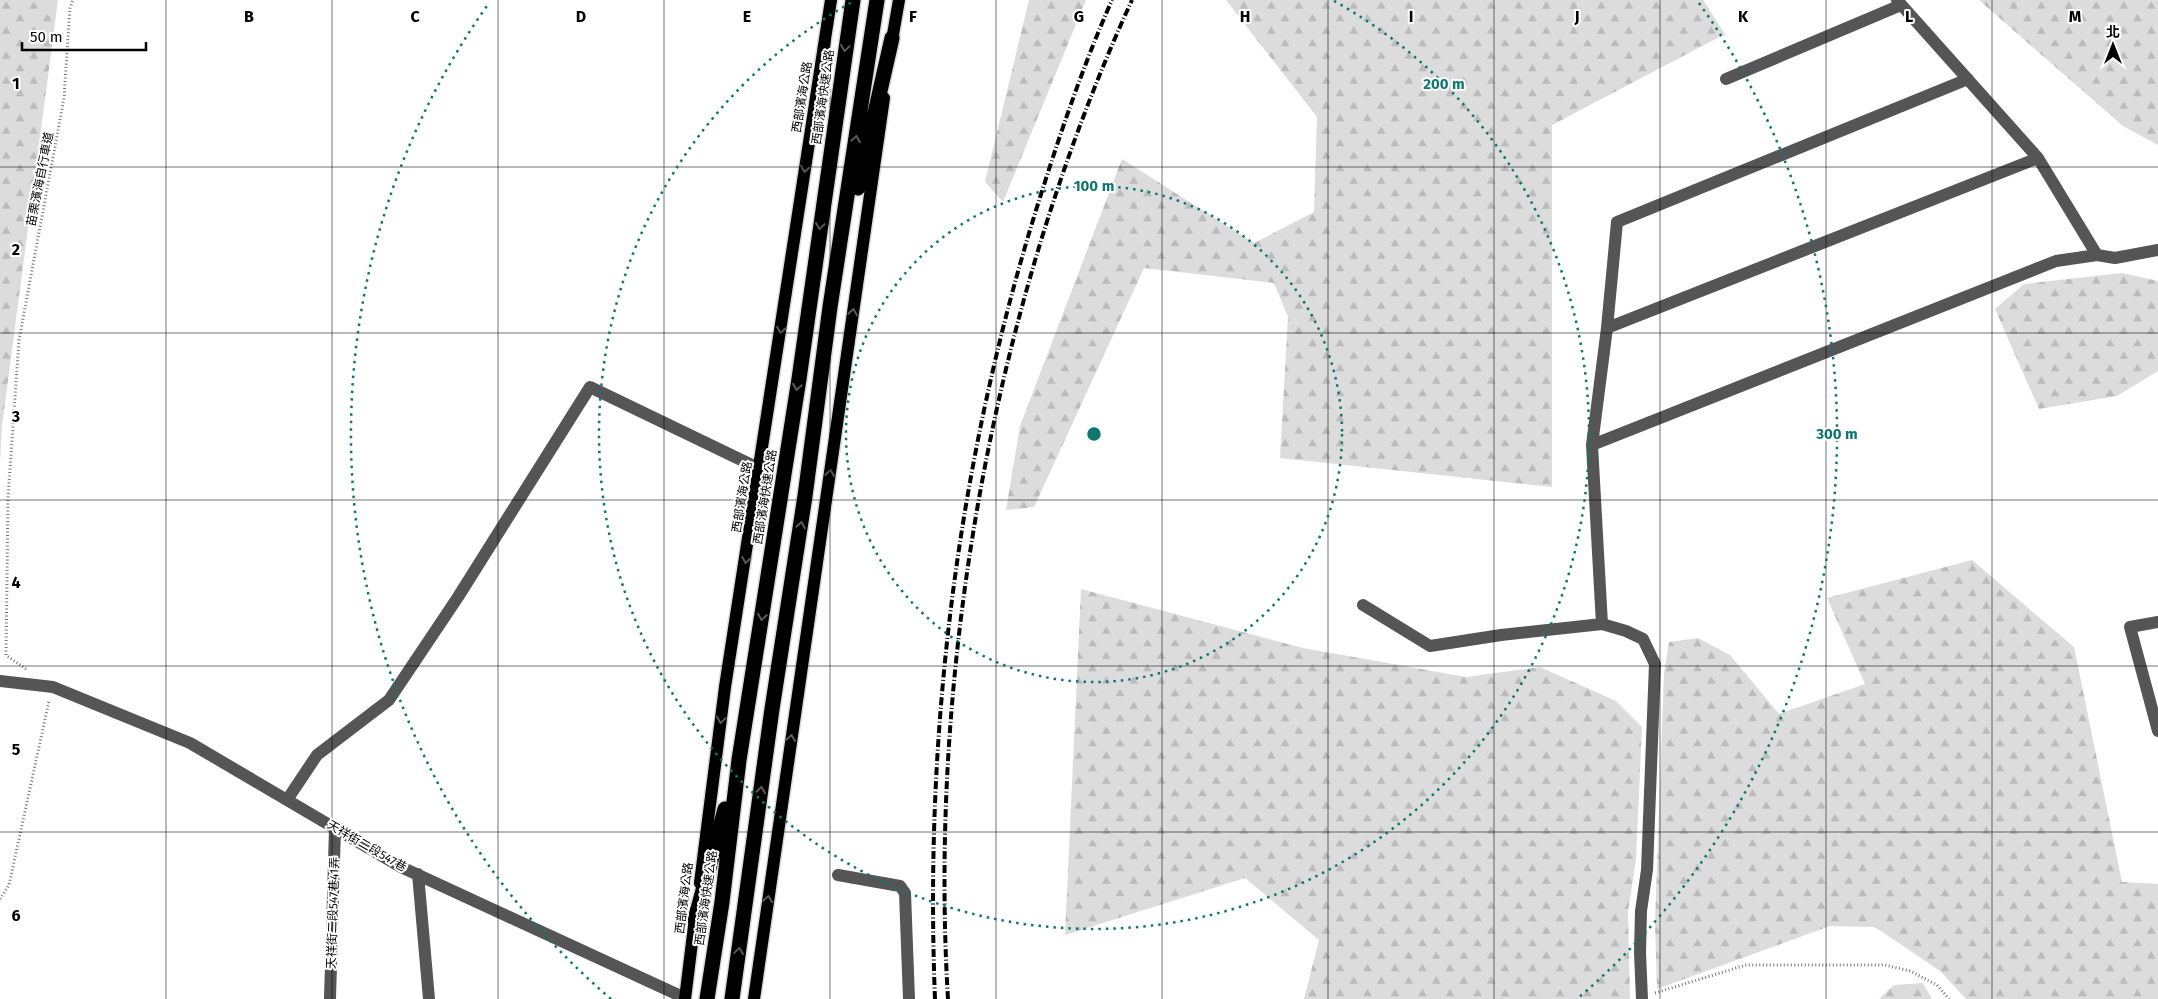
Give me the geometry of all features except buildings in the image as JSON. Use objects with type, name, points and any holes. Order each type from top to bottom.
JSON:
[{"type":"highway","name":"西部濱海快速公路","points":[[707,999],[722,902],[739,760],[798,379],[853,0]]},
{"type":"highway","points":[[732,999],[772,709],[805,496],[830,307],[877,0]]},
{"type":"highway","points":[[830,307],[892,38]]},
{"type":"highway","points":[[694,920],[739,760]]},
{"type":"main road","name":"西部濱海公路","points":[[685,998],[725,688],[831,0]]},
{"type":"main road","points":[[754,999],[899,0]]},
{"type":"street","points":[[1726,80],[1896,2],[2038,158],[2097,255]]},
{"type":"street","points":[[1602,624],[1592,445],[1607,328],[1617,222],[1968,79]]},
{"type":"street","points":[[1607,328],[2038,158]]},
{"type":"street","points":[[1592,445],[2056,261],[2097,255],[2115,258],[2158,250]]},
{"type":"street","points":[[287,800],[317,755],[389,700],[458,597],[590,387],[760,469]]},
{"type":"street","points":[[1363,606],[1430,646],[1501,635],[1602,624],[1626,631],[1643,640],[1654,664],[1647,870],[1642,911],[1640,954],[1642,998]]},
{"type":"street","points":[[2158,622],[2130,627],[2158,730]]},
{"type":"street","name":"天祥街二段547巷","points":[[0,681],[52,687],[190,743],[418,874],[685,998]]},
{"type":"street","name":"天祥街二段547巷41弄","points":[[330,998],[335,828]]},
{"type":"street","points":[[418,874],[429,999]]},
{"type":"street","points":[[838,875],[900,886],[905,893],[909,999]]},
{"type":"path","name":"苗栗濱海自行車道","points":[[30,671],[6,655],[8,498],[19,340],[64,98],[70,8],[73,0]]},
{"type":"path","points":[[0,899],[9,885],[52,687]]},
{"type":"path","points":[[1642,998],[1708,975],[1746,965],[1885,965],[1910,971],[1937,985],[1949,999]]},
{"type":"green space","points":[[0,0],[58,0],[2,426],[0,462]]},
{"type":"green space","points":[[1029,0],[1086,0],[1003,202],[985,182]]},
{"type":"green space","points":[[1226,0],[1703,0],[1725,34],[1552,125],[1552,487],[1280,458],[1288,317],[1274,283],[1144,268],[1034,507],[1006,510],[1020,426],[1122,159],[1254,243],[1314,212],[1317,117]]},
{"type":"green space","points":[[1979,0],[2158,0],[2158,145],[2123,126]]},
{"type":"green space","points":[[2122,273],[2158,281],[2158,371],[2117,396],[2039,409],[1995,309],[2024,284]]},
{"type":"green space","points":[[1972,560],[2074,647],[2122,882],[2158,884],[2158,999],[1966,999],[1940,971],[1875,927],[1830,926],[1657,989],[1655,923],[1664,673],[1669,642],[1698,638],[1730,655],[1779,714],[1865,684],[1827,598]]},
{"type":"green space","points":[[1081,589],[1303,648],[1466,677],[1540,667],[1616,701],[1642,727],[1636,859],[1628,912],[1630,999],[1304,999],[1319,940],[1245,878],[1065,935]]},
{"type":"green space","points":[[1923,983],[1932,999],[1879,999],[1894,985]]},
{"type":"railway","points":[[935,999],[933,896],[935,794],[942,691],[953,589],[969,487],[989,387],[1014,287],[1043,188],[1093,46],[1112,0]]},
{"type":"railway","points":[[948,999],[945,874],[949,746],[961,617],[981,489],[1008,361],[1042,237],[1084,116],[1132,0]]}]
